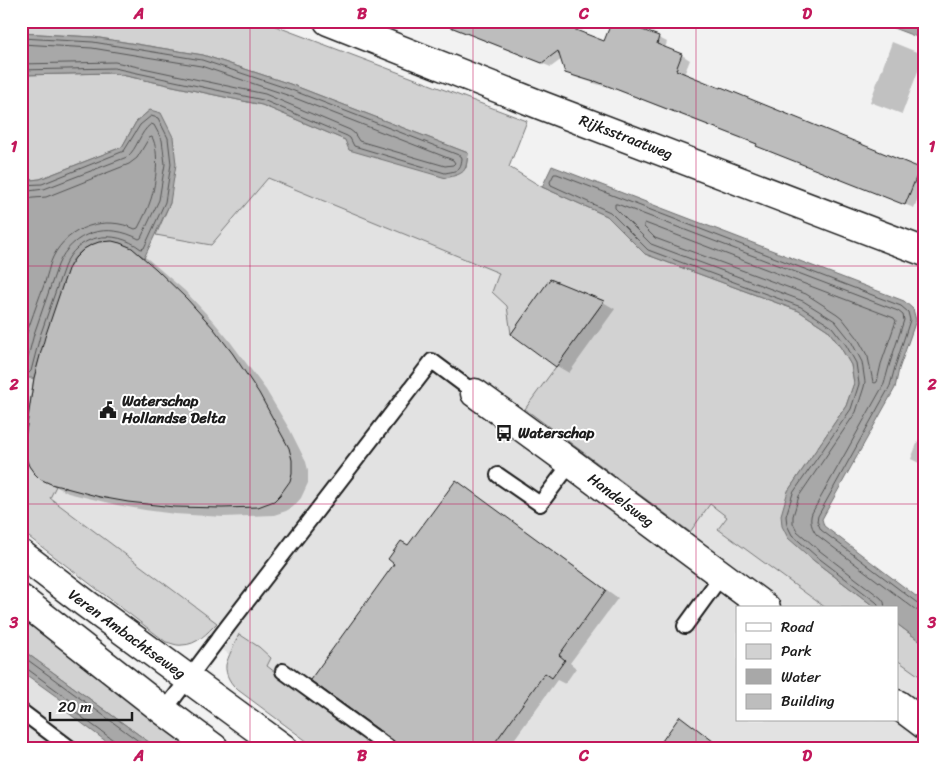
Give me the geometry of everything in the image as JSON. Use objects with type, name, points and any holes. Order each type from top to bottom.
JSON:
[{"type":"street","name":"Rijksstraatweg","points":[[328,21],[925,252]]},
{"type":"street","name":"Handelsweg","points":[[475,393],[571,462],[763,606]]},
{"type":"street","name":"Veren Ambachtseweg","points":[[21,554],[283,748]]},
{"type":"street","points":[[21,599],[214,748]]},
{"type":"street","points":[[898,705],[925,724]]},
{"type":"lane","points":[[164,711],[432,361],[475,393]]},
{"type":"lane","points":[[498,475],[540,504],[571,462]]},
{"type":"lane","points":[[685,626],[722,575]]},
{"type":"lane","points":[[283,671],[389,748]]},
{"type":"lane","points":[[21,711],[70,748]]},
{"type":"shaded area","points":[[21,54],[238,75],[899,316],[808,524],[925,614],[925,748],[351,748],[50,517],[21,487]]},
{"type":"shaded area","points":[[21,649],[148,748],[21,748]]},
{"type":"green space","points":[[21,21],[262,21],[527,121],[509,167],[542,187],[607,216],[645,254],[799,311],[828,330],[841,348],[851,365],[854,383],[846,406],[788,491],[813,560],[873,606],[823,606],[718,529],[727,517],[710,504],[690,532],[525,409],[604,301],[550,280],[511,334],[507,306],[492,292],[499,273],[268,178],[211,245],[156,235],[170,203],[150,110],[136,122],[122,147],[40,179],[21,181],[21,75],[112,73],[262,105],[345,140],[466,168],[468,153],[290,84],[203,55],[94,37],[21,33]]},
{"type":"green space","points":[[21,378],[34,378],[24,441],[25,454],[29,466],[40,479],[56,486],[50,498],[217,623],[197,641],[180,645],[166,642],[21,531]]},
{"type":"green space","points":[[21,611],[199,748],[157,748],[21,649]]},
{"type":"green space","points":[[898,625],[925,645],[925,680],[898,661]]},
{"type":"green space","points":[[239,634],[259,647],[271,658],[267,666],[376,748],[316,748],[238,690],[229,679],[226,665]]},
{"type":"water","points":[[875,21],[925,21],[925,40]]},
{"type":"water","points":[[21,33],[93,37],[203,55],[290,84],[468,153],[466,165],[461,173],[446,178],[349,150],[345,140],[262,105],[112,73],[21,75]]},
{"type":"water","points":[[150,110],[161,113],[173,137],[176,164],[170,203],[144,258],[128,247],[115,242],[92,245],[79,253],[70,265],[34,378],[21,378],[21,181],[40,179],[122,147],[136,122]]},
{"type":"water","points":[[552,166],[904,301],[913,309],[916,320],[899,369],[895,388],[822,519],[824,526],[925,603],[925,645],[898,625],[898,606],[873,606],[813,560],[788,538],[782,526],[781,515],[788,491],[846,406],[854,383],[851,365],[828,330],[799,311],[645,254],[607,216],[542,187]]},
{"type":"water","points":[[21,649],[157,748],[115,748],[63,709],[67,704],[21,671]]},
{"type":"building","points":[[438,21],[553,21],[604,41],[612,21],[617,21],[659,36],[657,44],[682,54],[676,70],[920,168],[905,205],[756,146],[757,144],[595,81],[565,73],[558,51],[542,63]]},
{"type":"building","points":[[112,241],[132,248],[187,299],[214,329],[259,393],[289,448],[292,460],[290,481],[274,501],[258,507],[222,508],[174,507],[128,502],[100,497],[51,484],[40,479],[29,466],[24,445],[34,378],[45,337],[68,269],[84,249],[99,242]]},
{"type":"building","points":[[550,279],[604,301],[556,367],[511,334]]},
{"type":"building","points":[[456,480],[606,590],[559,655],[565,660],[552,678],[545,673],[491,748],[401,748],[310,680],[394,564],[388,559],[401,541],[408,545]]},
{"type":"building","points":[[680,716],[722,748],[657,748]]},
{"type":"place","name":"Waterschap Hollandse Delta","points":[[108,410]]},
{"type":"place","name":"Waterschap","points":[[504,433]]}]
